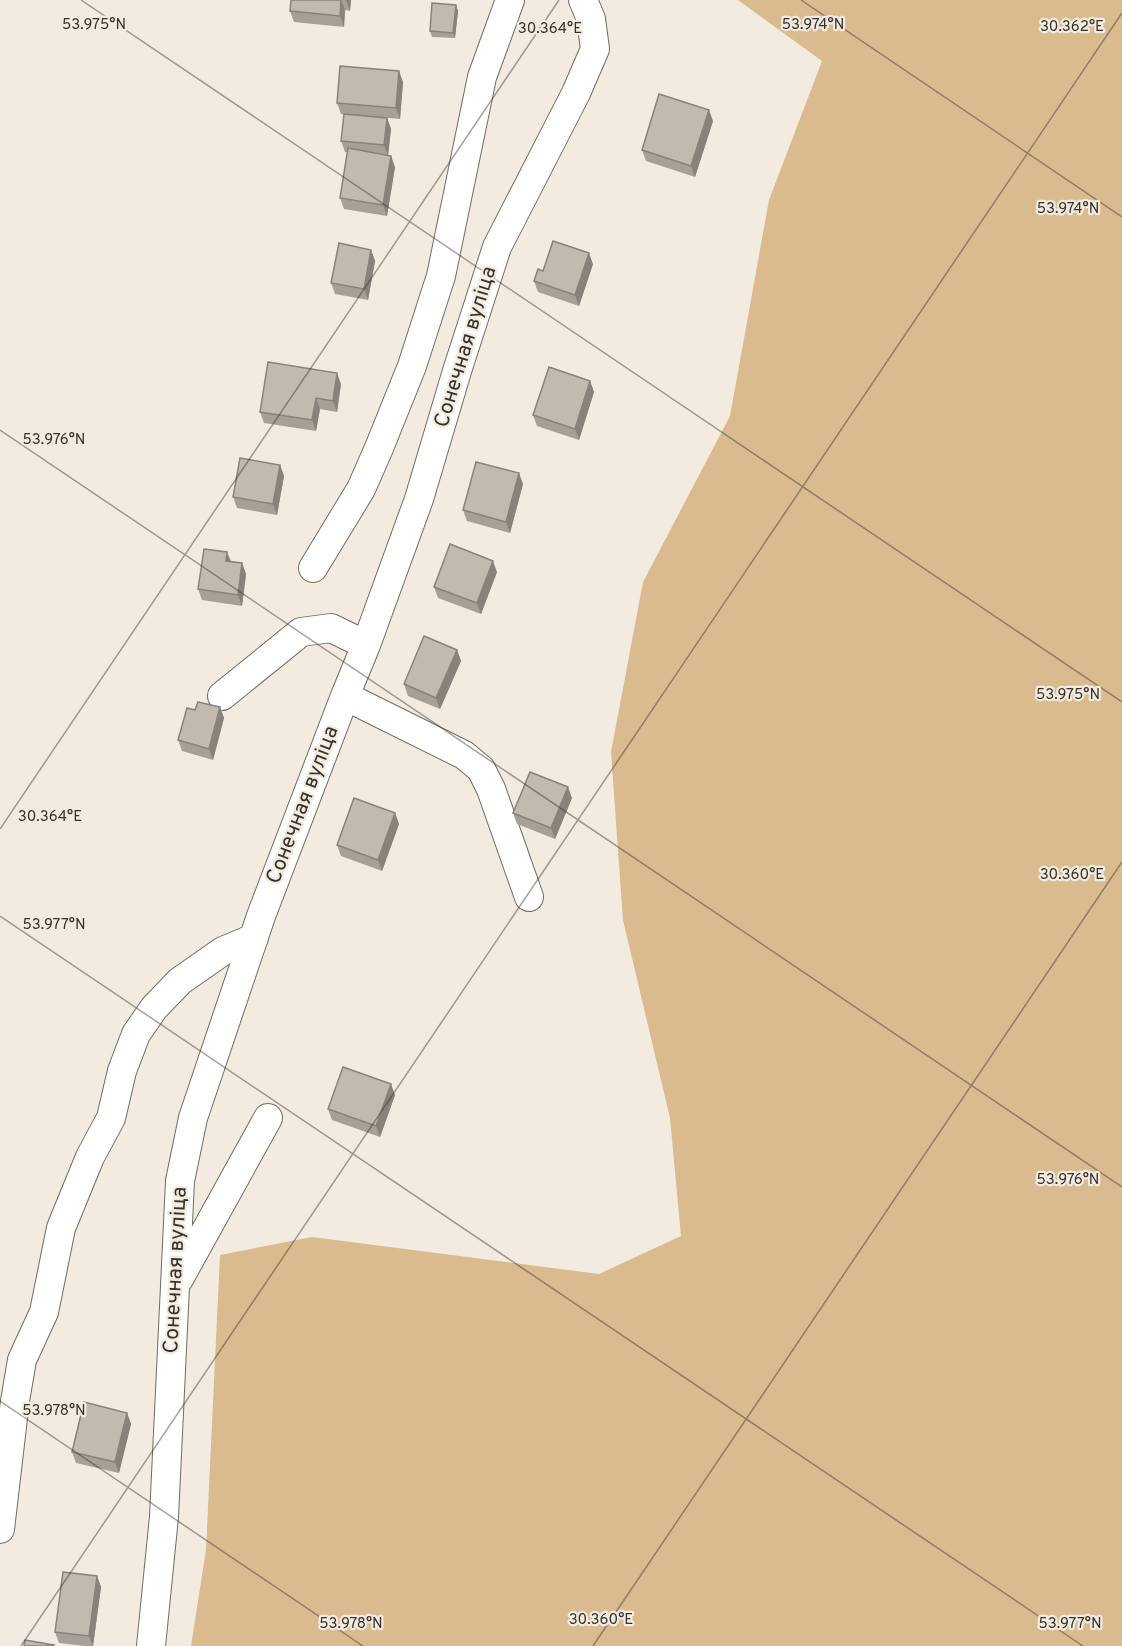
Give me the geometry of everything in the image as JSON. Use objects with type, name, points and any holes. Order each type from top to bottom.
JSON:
[{"type":"street","points":[[313,568],[361,489],[412,366],[441,276],[482,76],[510,0]]},
{"type":"street","name":"Сонечная вуліца","points":[[151,1646],[164,1517],[180,1181],[193,1118],[254,938],[419,500],[457,371],[498,247],[596,49],[591,19],[583,0]]},
{"type":"street","points":[[222,696],[301,632],[331,628],[366,645]]},
{"type":"street","points":[[345,696],[464,756],[481,769],[491,789],[529,897]]},
{"type":"street","points":[[0,1529],[22,1360],[44,1312],[61,1228],[90,1157],[111,1118],[122,1071],[136,1034],[154,1008],[180,981],[223,951],[254,938]]},
{"type":"street","points":[[176,1283],[268,1118]]},
{"type":"shaded area","points":[[738,0],[1122,0],[1122,1646],[191,1646],[206,1550],[220,1255],[312,1237],[599,1274],[681,1236],[670,1118],[623,920],[611,752],[643,582],[730,416],[769,200],[822,61]]},
{"type":"building","points":[[291,0],[341,0],[340,16],[290,11]]},
{"type":"building","points":[[432,3],[456,5],[453,33],[430,31]]},
{"type":"building","points":[[340,66],[399,71],[396,108],[337,103]]},
{"type":"building","points":[[659,94],[709,110],[691,166],[642,150]]},
{"type":"building","points":[[344,114],[387,118],[384,145],[341,141]]},
{"type":"building","points":[[348,148],[391,156],[383,205],[340,198]]},
{"type":"building","points":[[553,241],[589,253],[575,295],[534,281],[538,269],[543,271]]},
{"type":"building","points":[[339,243],[371,250],[364,289],[331,283]]},
{"type":"building","points":[[268,362],[337,373],[333,401],[316,398],[312,420],[260,412]]},
{"type":"building","points":[[549,367],[590,381],[575,429],[533,415]]},
{"type":"building","points":[[240,458],[280,465],[273,504],[233,497]]},
{"type":"building","points":[[476,462],[519,473],[506,522],[463,510]]},
{"type":"building","points":[[450,544],[493,561],[477,603],[434,587]]},
{"type":"building","points":[[204,549],[227,552],[226,561],[242,563],[238,595],[198,589]]},
{"type":"building","points":[[424,636],[457,650],[436,698],[404,684]]},
{"type":"building","points":[[198,702],[220,707],[209,749],[178,740],[187,708],[195,710]]},
{"type":"building","points":[[530,772],[568,787],[551,828],[513,813]]},
{"type":"building","points":[[354,798],[395,813],[378,860],[337,845]]},
{"type":"building","points":[[343,1067],[391,1084],[376,1126],[328,1109]]},
{"type":"building","points":[[84,1402],[127,1413],[115,1462],[72,1452]]},
{"type":"building","points":[[63,1572],[97,1576],[89,1636],[55,1632]]},
{"type":"building","points":[[25,1640],[54,1645],[24,1646]]}]
